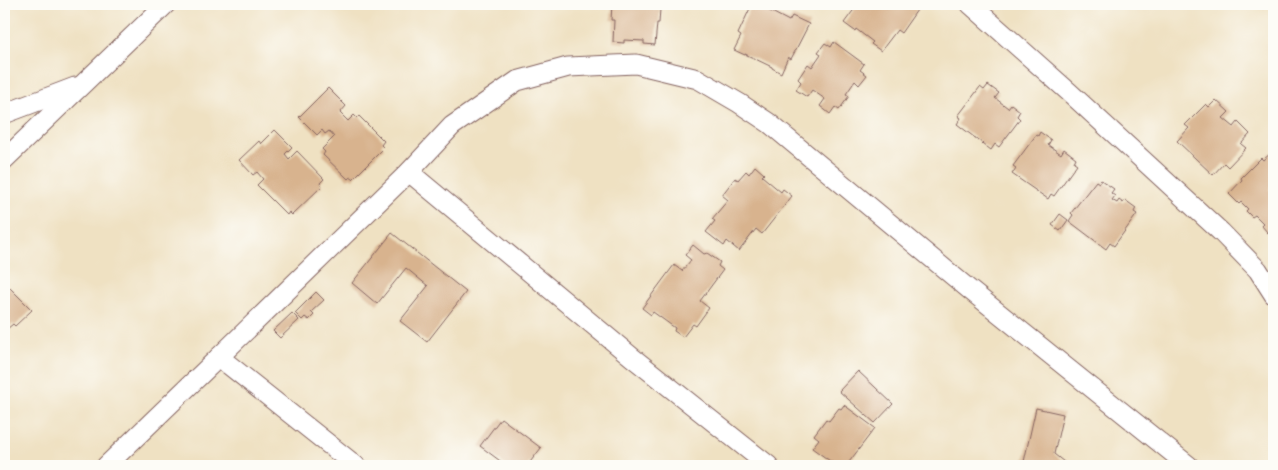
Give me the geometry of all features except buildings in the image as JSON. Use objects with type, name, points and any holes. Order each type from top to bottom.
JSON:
[{"type":"street","points":[[4,160],[166,4]]},
{"type":"street","points":[[970,4],[1070,92],[1221,232],[1258,270],[1274,295]]},
{"type":"street","points":[[106,466],[409,172],[452,126],[517,81],[568,67],[636,64],[698,79],[769,123],[970,290],[1189,466]]},
{"type":"street","points":[[4,114],[83,84]]},
{"type":"street","points":[[409,172],[634,358],[769,466]]},
{"type":"street","points":[[219,357],[356,466]]}]
